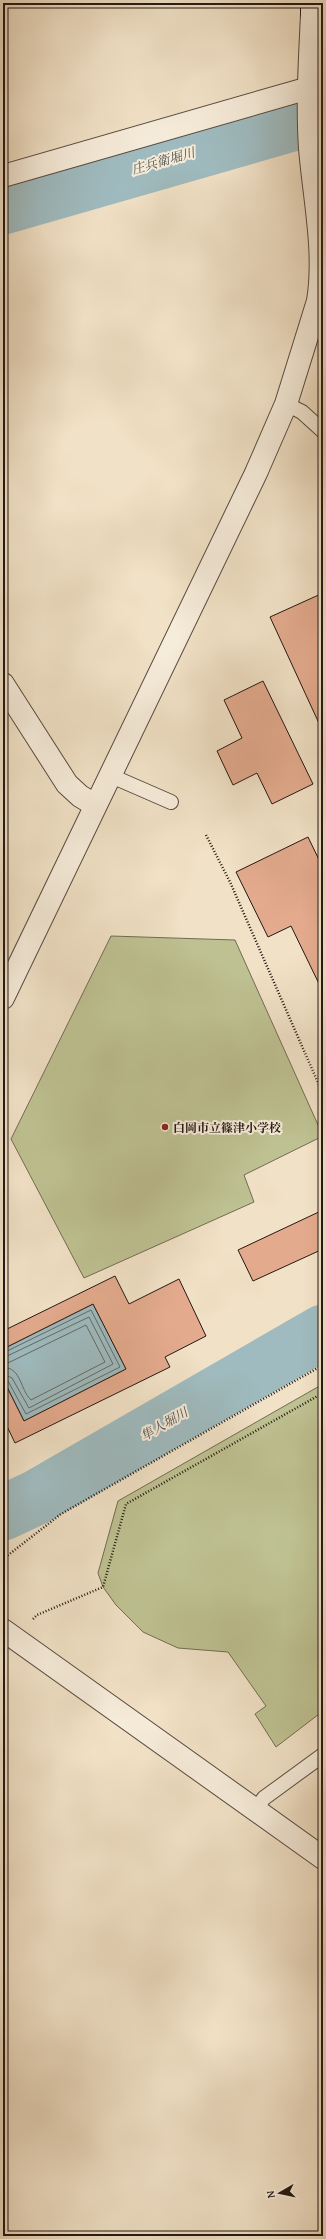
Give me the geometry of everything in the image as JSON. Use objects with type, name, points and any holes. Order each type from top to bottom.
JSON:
[{"type":"street","points":[[3,998],[109,775],[256,474],[286,404],[318,301],[320,288],[318,237],[310,148],[308,94],[312,9]]},
{"type":"street","points":[[3,176],[308,94]]},
{"type":"street","points":[[3,684],[68,784],[80,796],[95,805]]},
{"type":"street","points":[[3,1630],[323,1858]]},
{"type":"lane","points":[[286,404],[302,412],[323,431]]},
{"type":"lane","points":[[109,775],[171,802]]},
{"type":"lane","points":[[256,1809],[264,1798],[323,1755]]},
{"type":"path","points":[[206,835],[230,882],[323,1094]]},
{"type":"path","points":[[3,1559],[61,1514],[323,1365]]},
{"type":"path","points":[[28,1625],[37,1615],[103,1587],[126,1504],[323,1392]]},
{"type":"green space","points":[[111,936],[235,940],[323,1136],[244,1175],[254,1202],[84,1278],[11,1139]]},
{"type":"green space","points":[[323,1384],[323,1711],[276,1747],[255,1714],[266,1706],[228,1652],[178,1648],[143,1632],[116,1605],[103,1587],[98,1573],[118,1501]]},
{"type":"green space","points":[[3,1504],[12,1527],[3,1532]]},
{"type":"water","points":[[93,1304],[126,1369],[24,1421],[3,1379],[3,1349]]},
{"type":"building","points":[[323,593],[323,732],[270,617]]},
{"type":"building","points":[[263,681],[313,784],[272,804],[257,773],[233,785],[217,751],[242,738],[224,700]]},
{"type":"building","points":[[308,837],[323,868],[323,992],[291,926],[268,937],[236,872]]},
{"type":"building","points":[[323,1210],[323,1249],[253,1281],[238,1250]]},
{"type":"building","points":[[115,1276],[129,1304],[179,1279],[206,1336],[165,1357],[170,1367],[15,1443],[3,1418],[3,1379],[24,1421],[126,1369],[93,1304],[3,1349],[3,1331]]},
{"type":"waterway","name":"庄兵衛堀川","points":[[3,207],[323,115]]},
{"type":"waterway","name":"隼人堀川","points":[[3,1513],[35,1498],[323,1332]]},
{"type":"place","name":"白岡市立篠津小学校","points":[[165,1127]]}]
